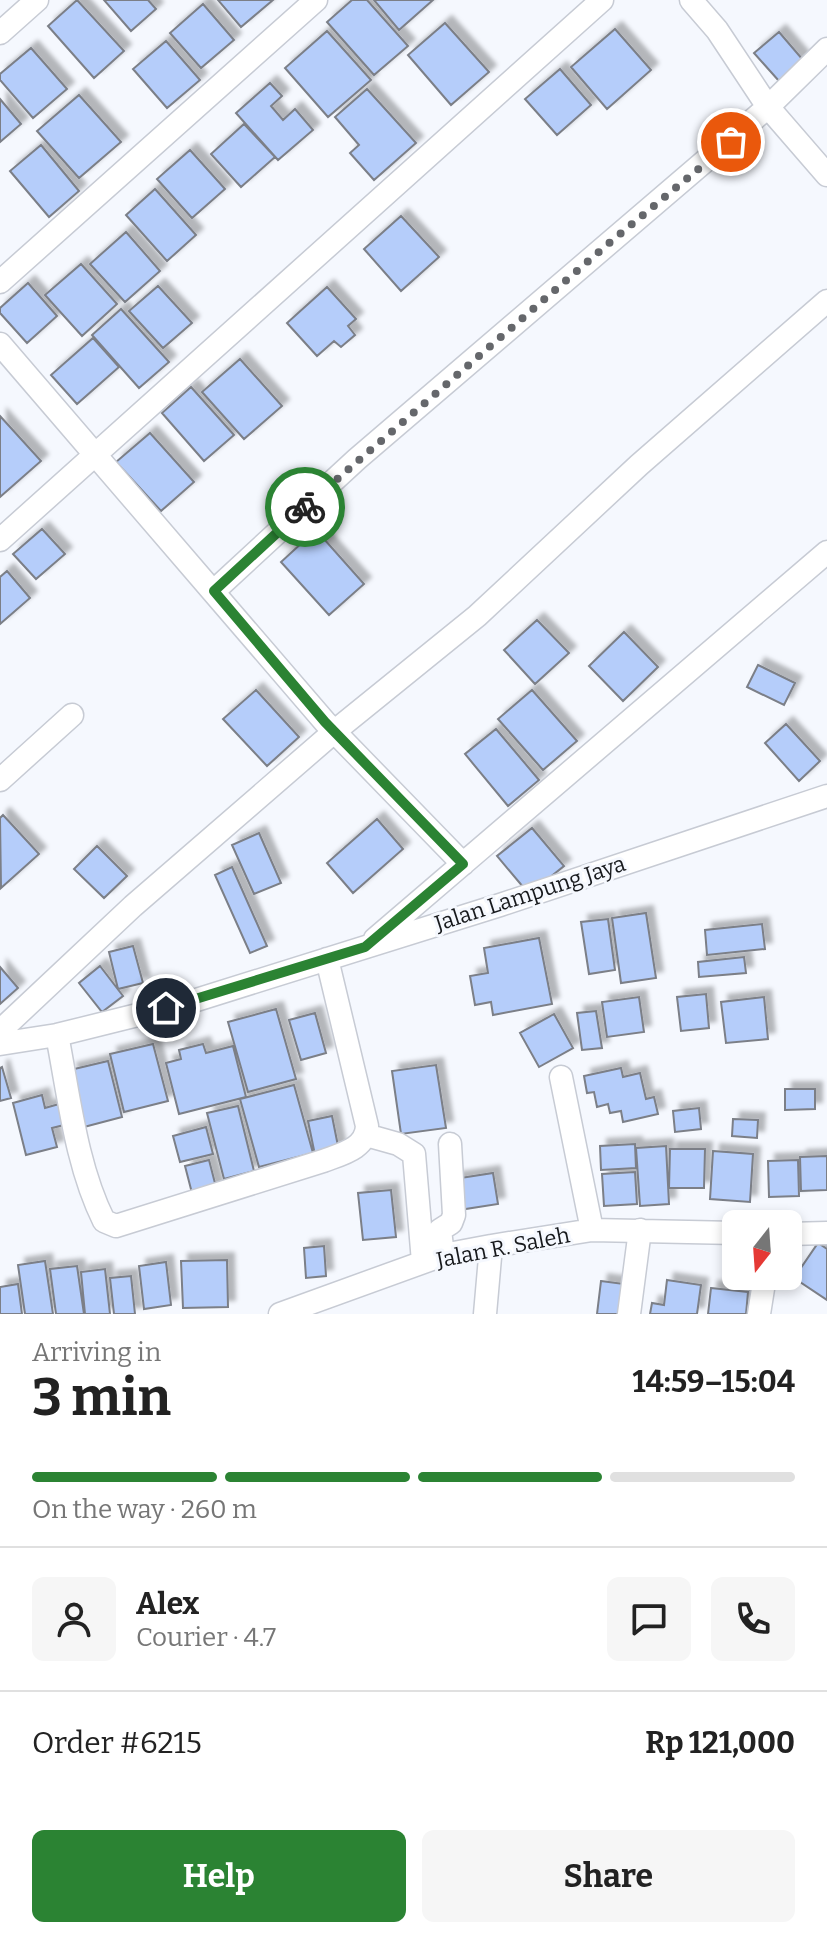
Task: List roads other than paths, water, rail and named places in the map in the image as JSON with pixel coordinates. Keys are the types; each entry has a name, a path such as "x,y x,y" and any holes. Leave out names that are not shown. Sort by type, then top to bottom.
{"street":[{"path":"0,33 37,0"},
{"path":"0,282 316,0"},
{"path":"0,540 602,0"},
{"path":"691,0 717,30 768,107 827,175"},
{"path":"214,591 357,459 768,107 827,49"},
{"path":"0,1031 133,906 335,731 467,625 639,465 827,301"},
{"path":"0,344 335,731 463,864"},
{"path":"365,947 827,552"},
{"path":"0,780 72,715"},
{"name":"Jalan Lampung Jaya","path":"0,1044 57,1035 190,1002 827,796"},
{"path":"327,959 366,1135"},
{"path":"57,1035 81,1151 99,1211 108,1224 116,1226 323,1161 355,1148 366,1135"},
{"path":"561,1077 592,1230"},
{"path":"366,1135 398,1144 414,1154 433,1258"},
{"path":"433,1258 440,1230 451,1223 454,1215 450,1144"},
{"name":"Jalan R. Saleh","path":"280,1314 433,1258 491,1246 592,1230 722,1233"},
{"path":"629,1314 640,1230"},
{"path":"802,1234 827,1233"},
{"path":"485,1314 491,1246"},
{"path":"759,1314 763,1290"}]}
